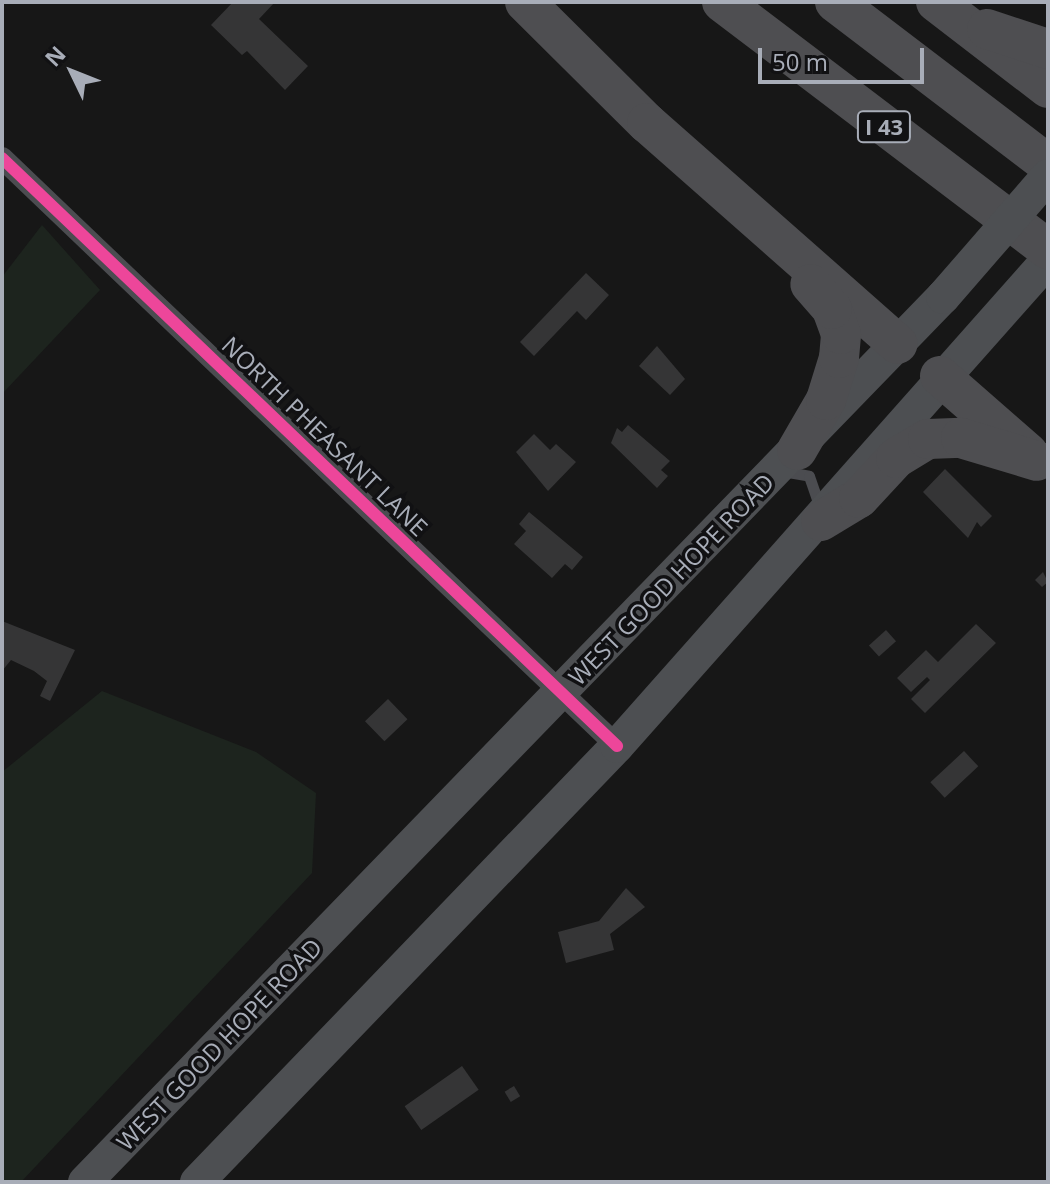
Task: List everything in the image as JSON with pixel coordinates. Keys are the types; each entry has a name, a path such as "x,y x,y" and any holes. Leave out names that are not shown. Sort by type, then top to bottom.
{"highway":[{"path":"525,2 597,77 776,240 898,344"},
{"name":"I 43","path":"722,2 1048,249"},
{"path":"835,2 1048,164"},
{"path":"944,8 1048,49"},
{"path":"944,8 1048,88"},
{"path":"776,240 832,309 841,334 826,400 787,460"},
{"path":"940,376 1042,464"},
{"path":"821,521 859,498 896,458 928,439 961,438 1042,464"}],"main road":[{"name":"WEST GOOD HOPE ROAD","path":"85,1182 787,460 943,297 1048,176"},
{"path":"197,1182 617,746 821,521 940,376 1048,260"},
{"path":"898,344 940,376"}],"street":[{"name":"NORTH PHEASANT LANE","path":"2,158 617,746"}],"lane":[{"path":"787,460 809,476 819,492 821,521"}],"shaded area":[{"path":"42,225 100,290 2,394 2,277"},
{"path":"102,691 256,752 316,793 312,873 21,1182 2,1182 2,772"}],"building":[{"path":"233,2 275,2 259,19 308,66 285,90 247,51 242,55 211,25"},
{"path":"586,273 609,295 586,320 577,311 534,356 520,342"},
{"path":"657,346 685,379 670,395 639,366"},
{"path":"628,425 670,461 661,470 668,476 657,488 611,443 617,428 622,432"},
{"path":"534,434 550,450 556,444 576,462 548,491 516,452"},
{"path":"945,469 992,516 981,527 977,522 968,538 923,492"},
{"path":"529,512 583,557 572,570 565,564 552,578 514,544 526,531 519,524"},
{"path":"1043,572 1048,582 1042,587 1035,580"},
{"path":"2,621 75,650 50,701 40,696 47,681 34,671 11,660 2,671"},
{"path":"976,624 996,643 925,713 911,699 930,680 927,677 911,692 897,678 926,650 938,662"},
{"path":"886,630 896,641 879,657 869,645"},
{"path":"388,699 407,719 384,741 365,721"},
{"path":"964,751 978,766 945,798 930,782"},
{"path":"626,888 645,907 610,934 614,950 566,963 558,932 599,921"},
{"path":"462,1066 479,1090 421,1130 405,1106"},
{"path":"514,1086 520,1096 511,1102 505,1092"}],"cycle path":[{"path":"2,158 617,746"}]}
